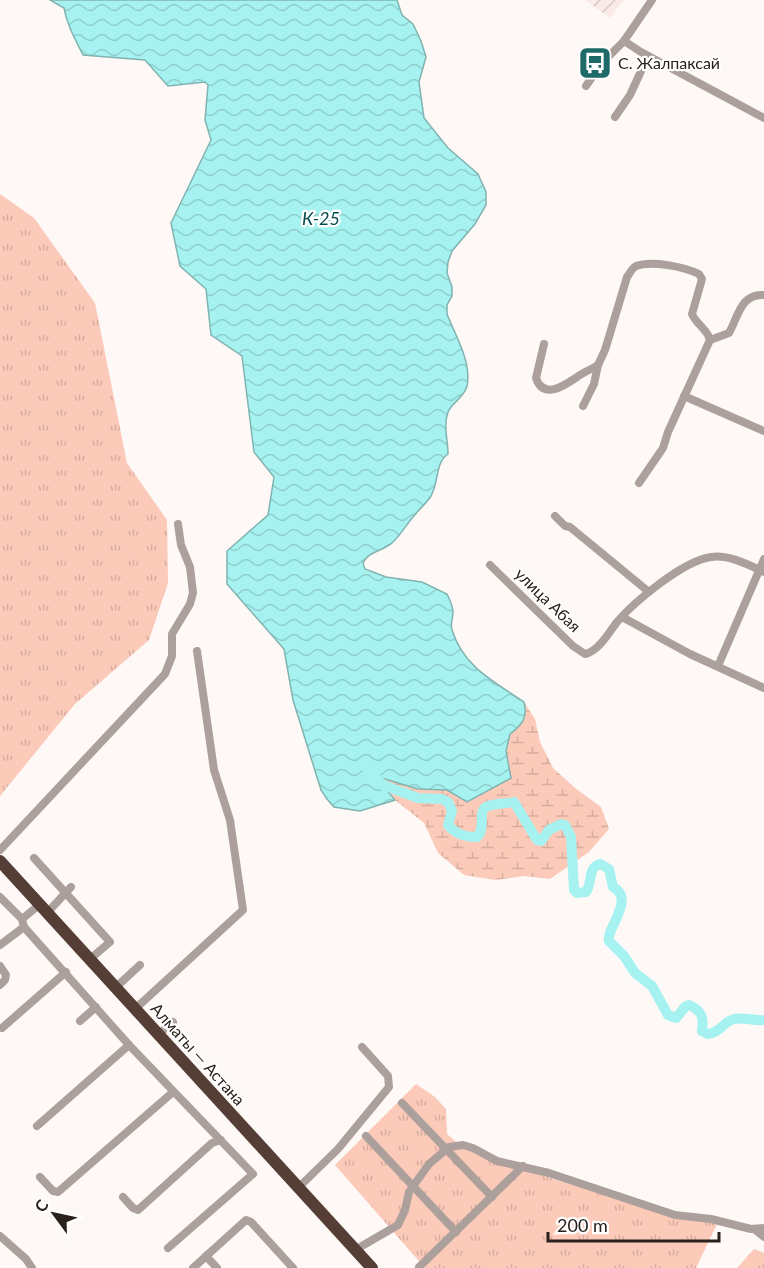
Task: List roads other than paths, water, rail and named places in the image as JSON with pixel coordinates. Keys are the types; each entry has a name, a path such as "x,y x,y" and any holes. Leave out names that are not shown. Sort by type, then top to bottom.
{"highway":[{"name":"Алматы — Астана","path":"0,861 372,1268"}],"street":[{"path":"586,86 602,64 624,41 652,0"},
{"path":"624,41 764,118"},
{"path":"615,117 630,95 648,56"},
{"path":"583,406 594,384 627,277 637,266 680,267 699,274 702,279 692,314 696,323 708,334 710,340 663,448 639,483"},
{"path":"710,340 729,333 747,298 764,295"},
{"path":"544,344 536,378 540,386 544,388 552,390 561,388 598,365"},
{"path":"684,396 764,431"},
{"path":"555,516 649,592"},
{"path":"0,850 165,674 172,656 172,634 190,604 193,592 190,567 178,524"},
{"name":"улица Абая","path":"490,565 582,653 589,653 595,649 630,607 680,570 711,557 736,560 761,571"},
{"path":"718,666 761,571 764,559"},
{"path":"622,617 690,654 764,688"},
{"path":"135,1010 243,910 230,820 214,770 197,651"},
{"path":"34,858 69,890 110,942 90,959"},
{"path":"0,945 23,923 69,890"},
{"path":"0,897 129,1045 253,1174 168,1248"},
{"path":"115,988 140,965"},
{"path":"0,966 6,975 0,985"},
{"path":"2,1028 66,972"},
{"path":"80,1021 96,1007"},
{"path":"158,1035 173,1022"},
{"path":"38,1126 129,1045"},
{"path":"298,1188 338,1149 389,1087 388,1076 362,1047"},
{"path":"40,1177 54,1192 60,1191 173,1092"},
{"path":"402,1103 492,1197"},
{"path":"366,1136 456,1232"},
{"path":"123,1197 138,1210 212,1143 220,1140"},
{"path":"355,1250 398,1224 405,1210 409,1192 429,1164 445,1150 463,1145 497,1161 523,1166 675,1215 694,1215 754,1229 764,1228"},
{"path":"419,1267 523,1166"},
{"path":"193,1268 246,1220 251,1222 293,1268"},
{"path":"754,1229 764,1237"},
{"path":"0,1236 26,1259 32,1268"},
{"path":"206,1256 217,1268"}],"water":[{"name":"К-25","path":"50,0 397,0 402,15 413,24 426,57 419,82 424,118 448,148 478,174 486,192 486,205 475,224 452,251 448,262 447,273 452,287 452,296 447,305 447,314 465,358 468,377 467,386 461,397 448,412 446,428 448,454 441,462 429,499 395,540 368,556 363,563 365,569 386,577 422,582 447,594 453,610 452,630 464,654 482,673 524,702 524,717 521,724 510,734 506,751 511,778 467,802 447,790 418,789 375,776 395,800 360,811 334,807 321,790 293,700 284,649 227,584 227,551 268,515 274,477 254,452 242,356 211,335 206,289 180,266 171,223 211,140 205,120 208,85 205,82 168,86 145,60 83,55 69,26 64,8"}],"waterway":[{"path":"364,765 383,785 418,798 442,799 448,802 452,811 448,825 457,833 465,836 477,837 480,833 484,808 514,802 537,840 541,841 549,830 561,824 565,825 571,837 574,890 577,893 586,892 596,866 600,864 609,869 613,887 622,899 609,941 624,956 635,973 652,986 668,1015 676,1018 689,1005 699,1012 703,1022 702,1031 708,1034 716,1032 734,1019 764,1020"}],"place":[{"name":"С. Жалпаксай","path":"595,63"}]}
